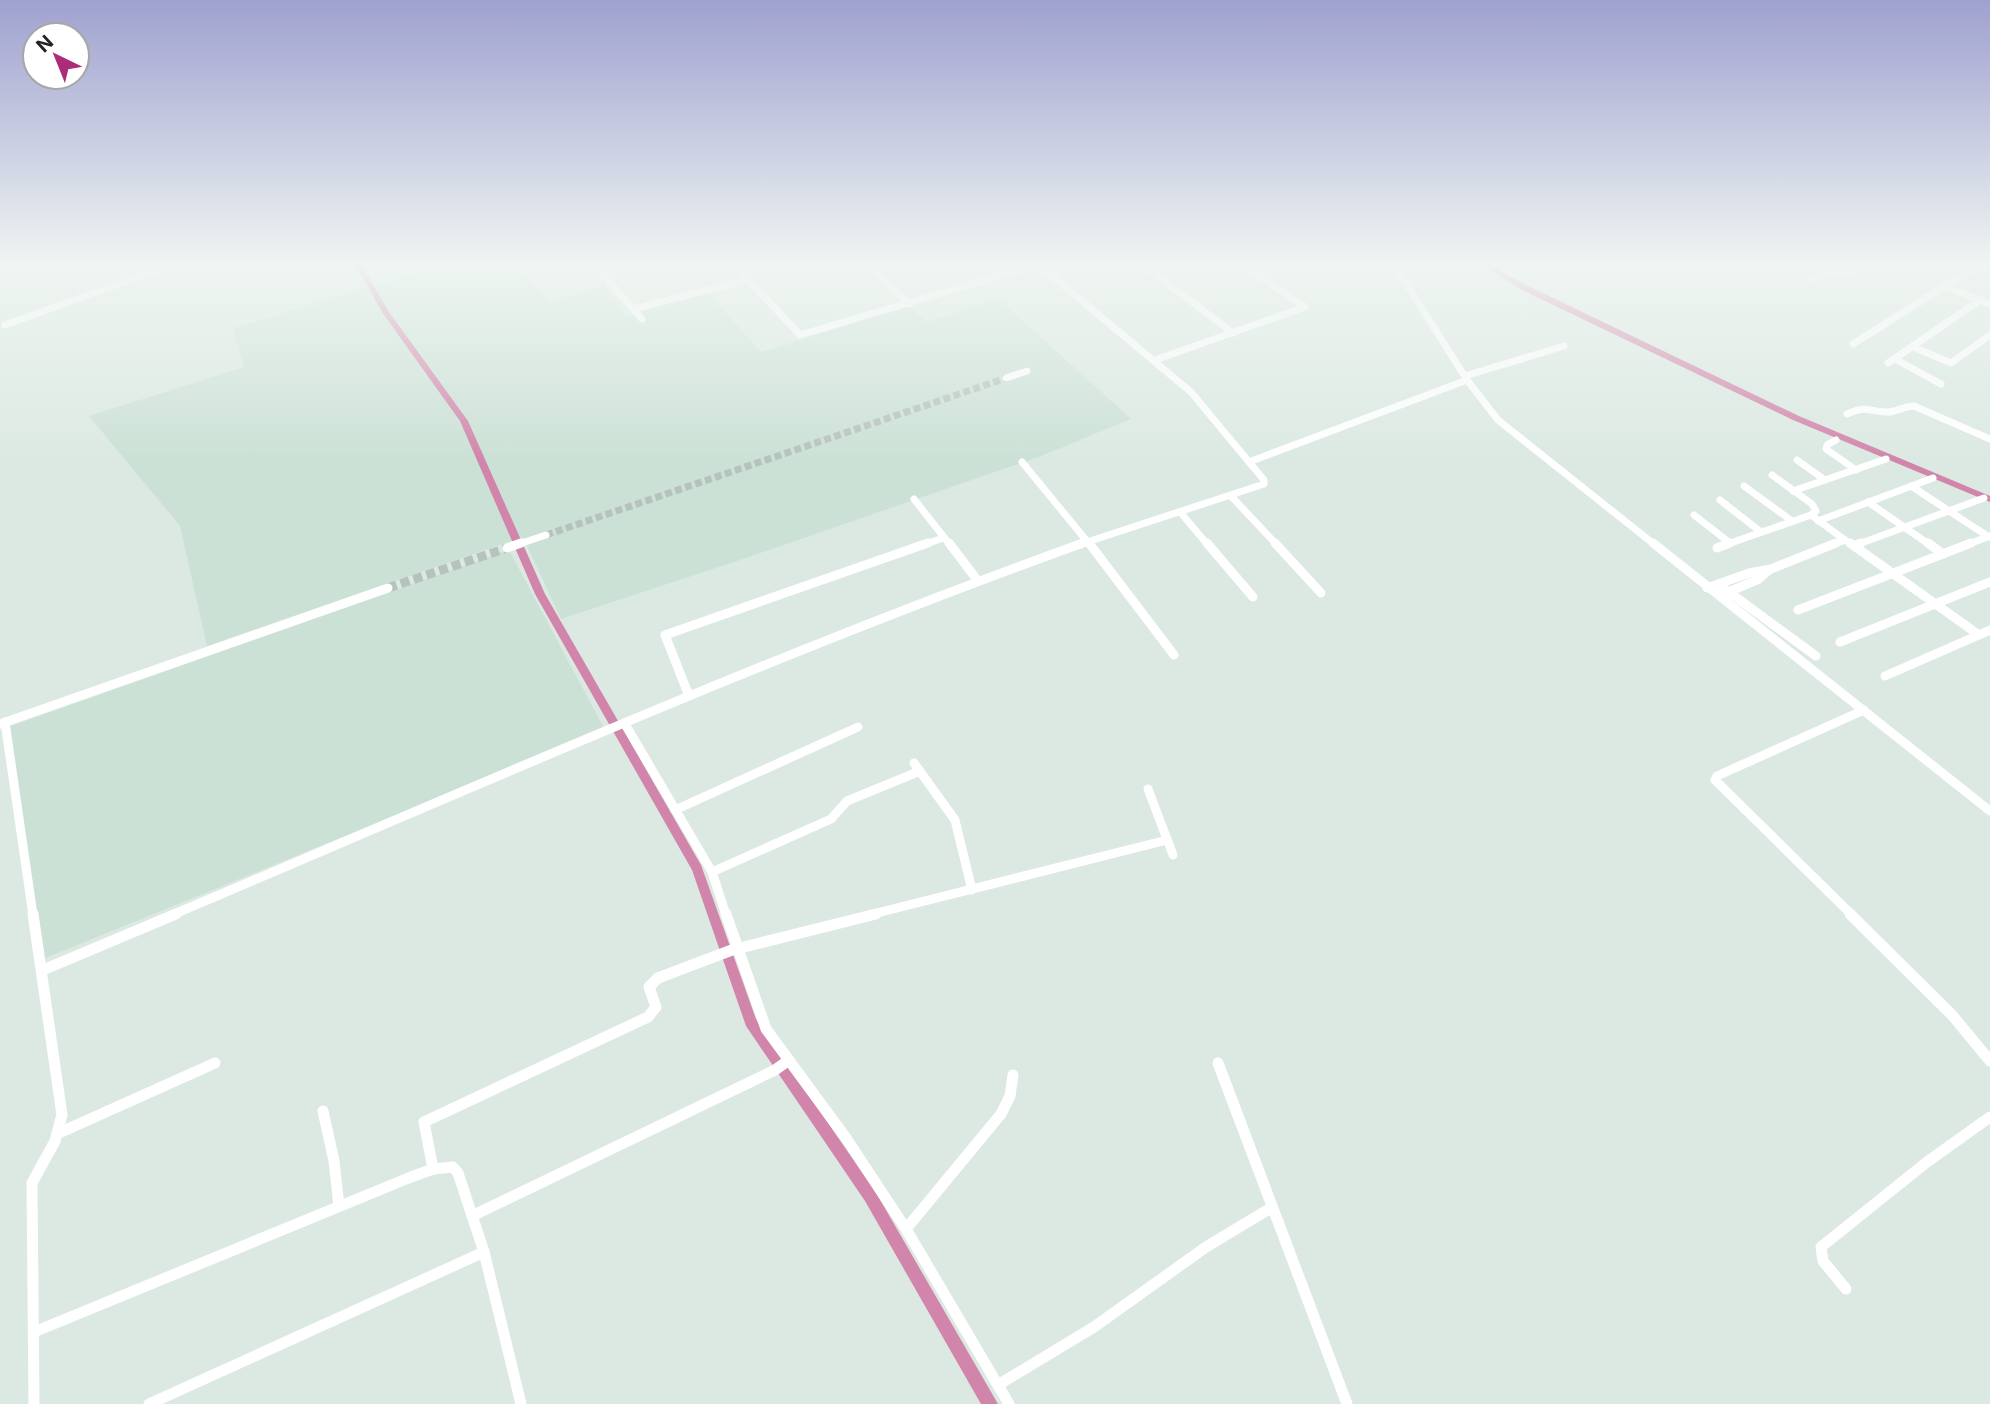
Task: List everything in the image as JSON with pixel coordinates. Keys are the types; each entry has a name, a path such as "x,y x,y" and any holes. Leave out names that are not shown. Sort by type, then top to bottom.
{"street":[{"path":"795,330 800,335 819,330"},
{"path":"43,970 689,696 978,581 1264,484 1264,480 1191,392 1118,330"},
{"path":"1228,330 1233,333"},
{"path":"1155,360 1243,330"},
{"path":"1435,330 1466,378 1499,420 1990,811"},
{"path":"1853,344 1876,330"},
{"path":"1937,330 1891,361 1941,384"},
{"path":"1913,346 1949,364 1990,335"},
{"path":"1249,462 1539,350 1564,346"},
{"path":"1006,378 1027,371"},
{"path":"1847,414 1865,407 1889,413 1904,406 1914,406 1990,439"},
{"path":"1836,440 1827,445 1826,449 1856,470"},
{"path":"1793,491 1886,459"},
{"path":"1797,460 1825,480"},
{"path":"1022,462 1088,542 1174,655"},
{"path":"1772,475 1815,508 1814,518"},
{"path":"1717,548 1792,521 1814,518 1868,502 1933,478"},
{"path":"1744,486 1792,521"},
{"path":"1911,486 1989,536"},
{"path":"1231,496 1321,593"},
{"path":"914,499 978,581"},
{"path":"1854,546 1984,499"},
{"path":"1720,500 1761,532"},
{"path":"1868,502 1943,554"},
{"path":"1180,512 1253,597"},
{"path":"1694,515 1730,543"},
{"path":"1814,518 1979,635"},
{"path":"511,547 546,535"},
{"path":"1798,610 1989,536"},
{"path":"689,696 665,635 943,538"},
{"path":"1707,588 1749,573 1771,569 1845,540"},
{"path":"1718,597 1759,579 1771,569"},
{"path":"1840,642 1990,582"},
{"path":"1718,584 1816,656"},
{"path":"34,1404 32,1183 42,1160 60,1133 62,1115 43,970 3,723 388,588"},
{"path":"1885,676 1990,630"},
{"path":"1864,710 1717,776 1715,780 1944,1006 1990,1061"},
{"path":"619,727 676,810 712,872 720,890 730,951 783,1065 846,1138 906,1229 1009,1404"},
{"path":"676,810 858,727"},
{"path":"712,872 831,820 847,801 917,767 950,809 955,820 972,890"},
{"path":"1148,789 1172,855"},
{"path":"433,1169 424,1122 648,1017 656,1007 649,987 652,982 730,951 1167,840"},
{"path":"60,1133 215,1063"},
{"path":"1218,1063 1271,1208 1348,1404"},
{"path":"472,1216 783,1065"},
{"path":"906,1229 1001,1114 1010,1096 1013,1075"},
{"path":"323,1111 334,1161 339,1206"},
{"path":"1846,1289 1823,1261 1821,1247 1927,1162 1990,1117"},
{"path":"34,1332 339,1206 433,1169 453,1167 458,1173 484,1252 521,1404"},
{"path":"998,1385 1094,1326 1206,1247 1271,1208"},
{"path":"149,1404 484,1252"}],"shaded area":[{"path":"233,330 741,330 761,352 834,330 1033,330 1131,419 1041,456 561,619 523,537 207,646 180,526 89,416 244,367"},
{"path":"509,550 605,730 43,959 8,727"}],"waterway":[{"path":"399,330 464,421 540,594 697,869 751,1022 870,1196 990,1404"},
{"path":"1612,330 1796,418 1990,499"}],"tunnel":[{"path":"546,535 1006,378"},
{"path":"388,588 507,548"}]}
